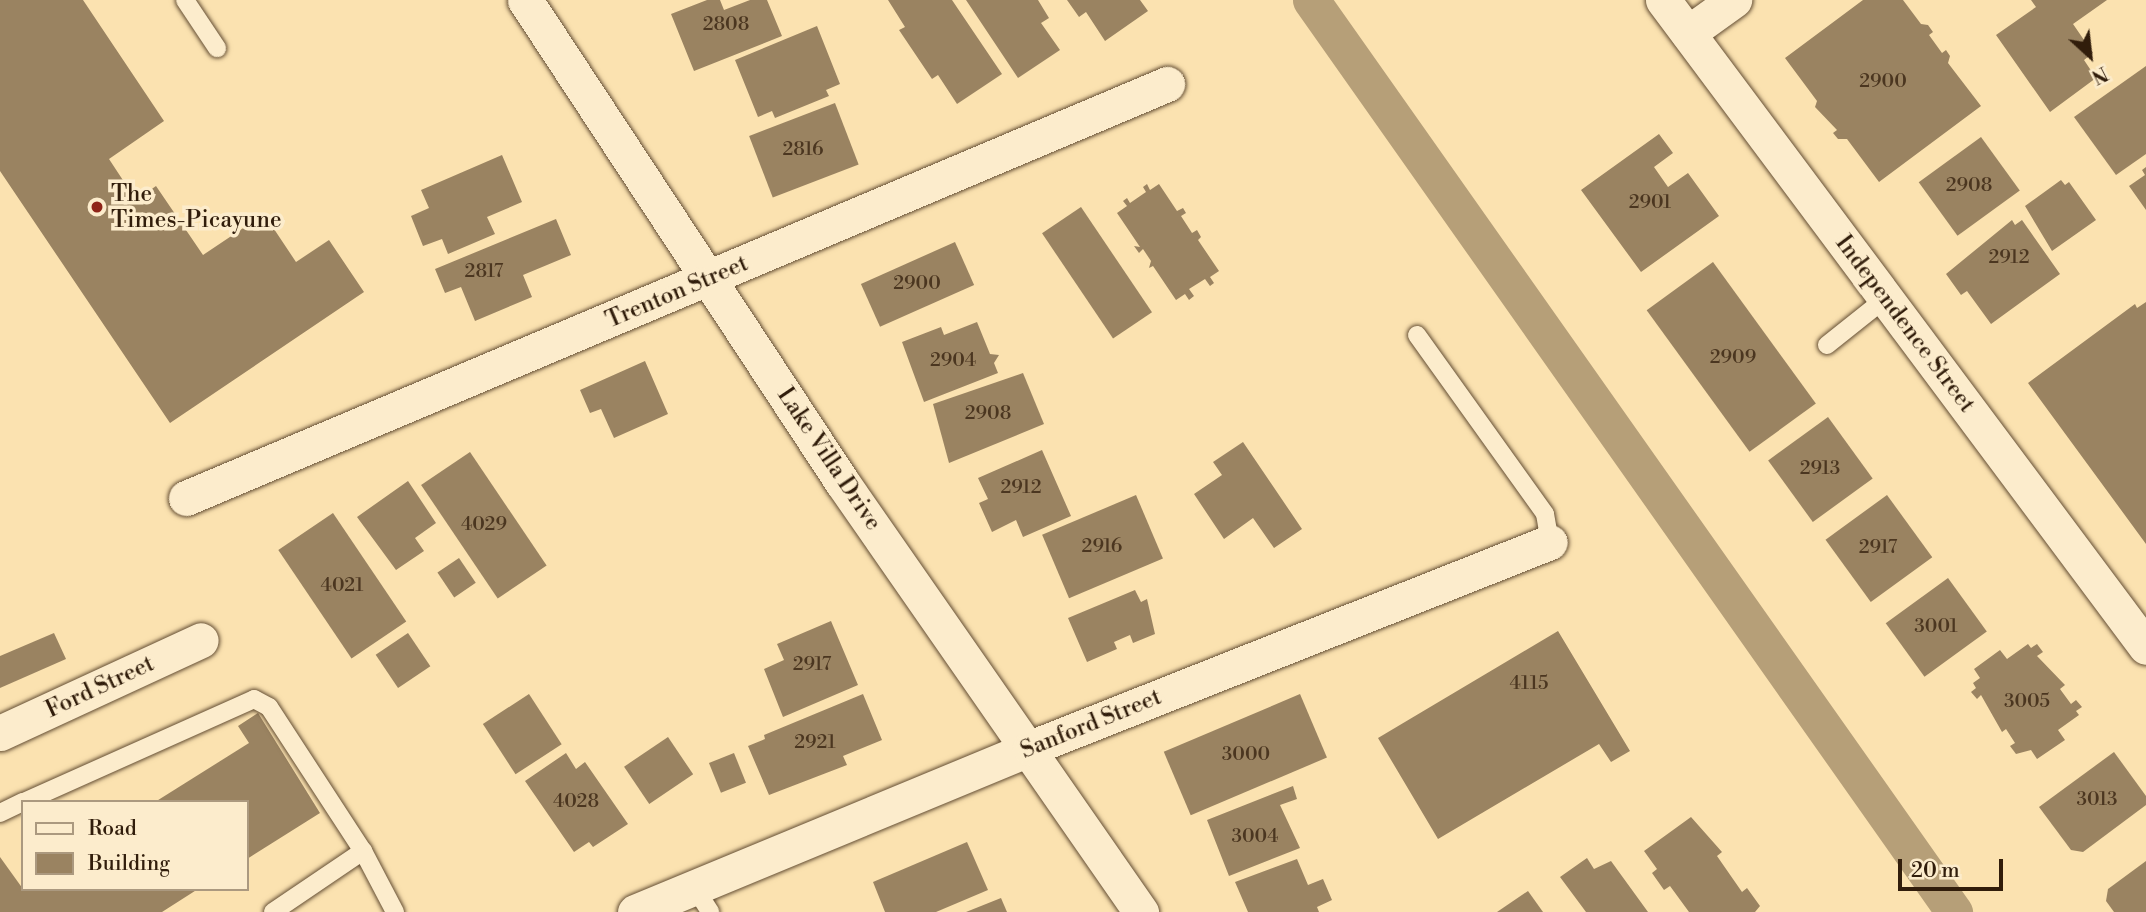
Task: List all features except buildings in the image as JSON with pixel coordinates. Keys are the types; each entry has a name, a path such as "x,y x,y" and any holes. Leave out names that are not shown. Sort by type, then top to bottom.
{"street":[{"name":"Lake Villa Drive","path":"525,0 711,278 842,482 1030,748 1141,912"},
{"name":"Independence Street","path":"1663,0 2146,647"},
{"path":"1688,33 1734,0"},
{"name":"Trenton Street","path":"186,498 1167,84"},
{"name":"Sanford Street","path":"635,912 702,900 1030,748 1550,542"},
{"name":"Ford Street","path":"0,733 201,640"}],"lane":[{"path":"185,0 217,48"},
{"path":"1826,345 1886,299"},
{"path":"1417,335 1545,514 1550,542"},
{"path":"27,800 254,699 269,707 363,851 396,912"},
{"path":"0,813 21,803"},
{"path":"273,912 363,851"}],"waterway":[{"path":"1311,0 1954,912"}],"place":[{"name":"The Times-Picayune","path":"97,207"}]}
